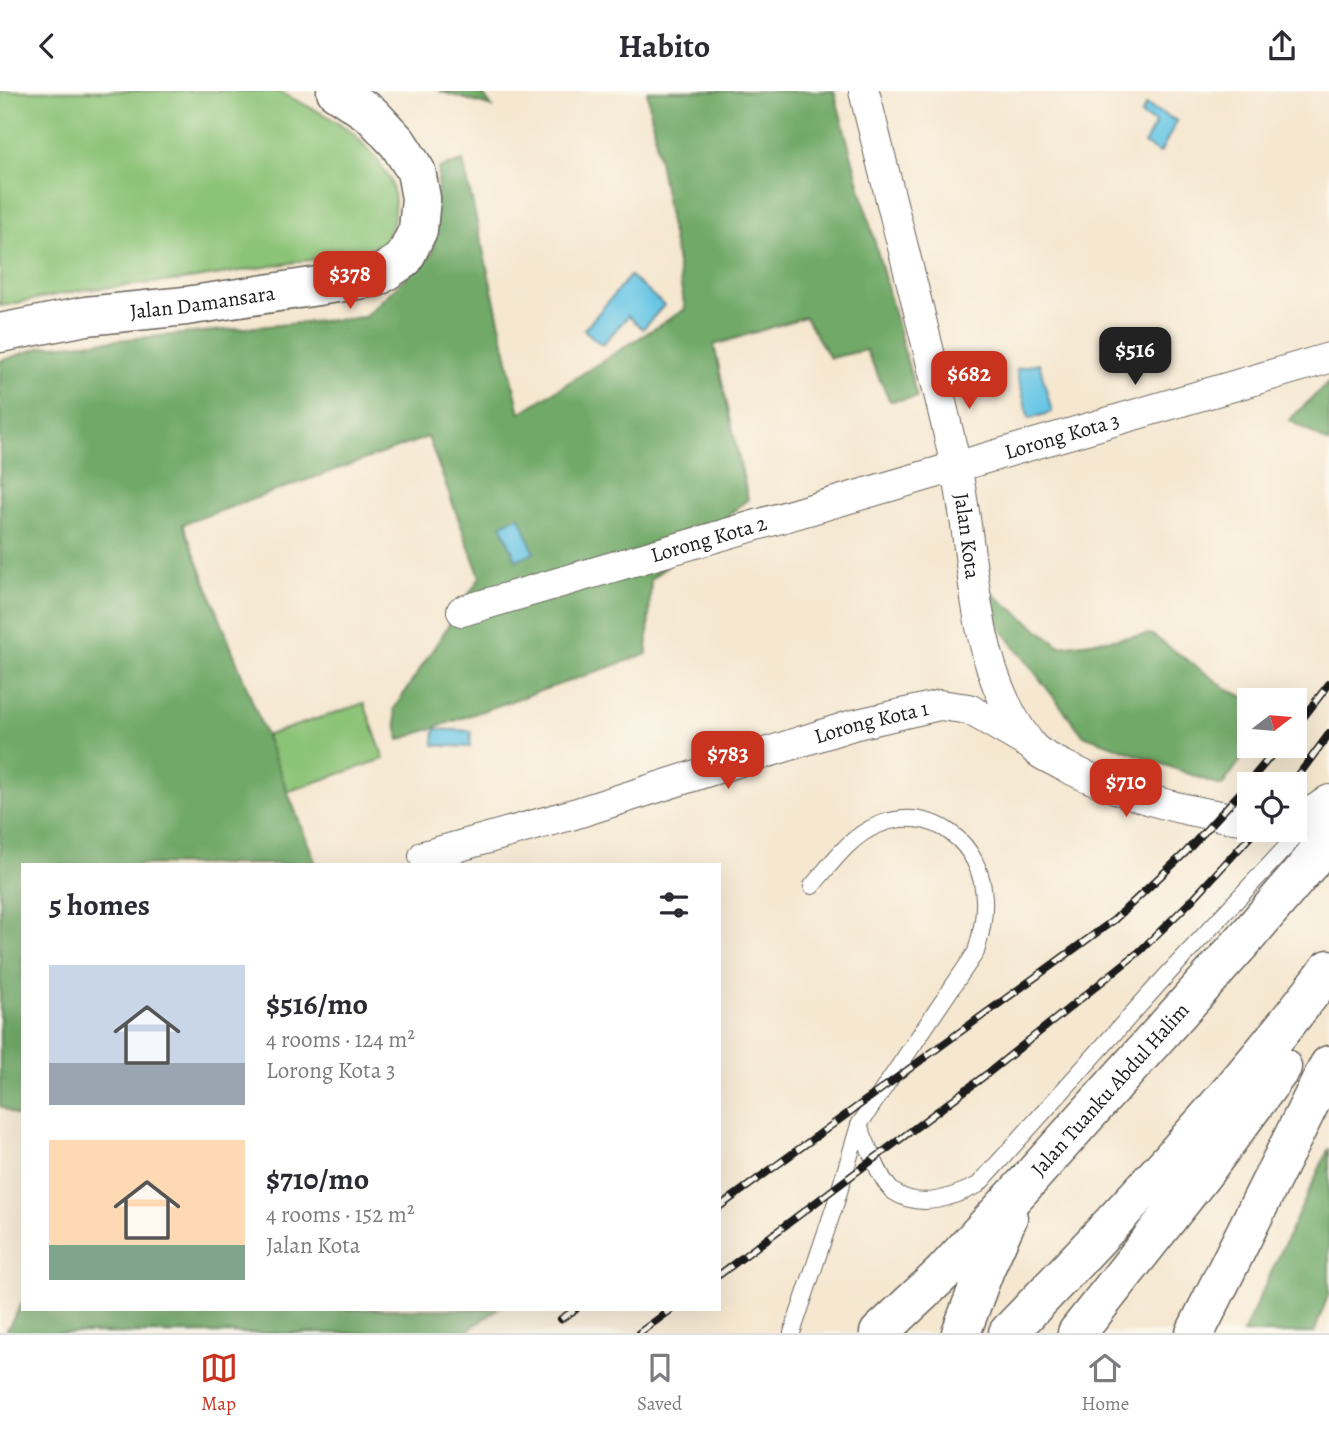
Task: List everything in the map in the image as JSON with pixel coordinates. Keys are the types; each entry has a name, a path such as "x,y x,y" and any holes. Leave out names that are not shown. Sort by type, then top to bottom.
{"main road":[{"name":"Jalan Damansara","path":"0,333 86,316 186,306 377,277 404,259 418,230 421,198 416,171 398,143 372,115 336,91"},
{"name":"Jalan Tuanku Abdul Halim","path":"879,1333 943,1273 1026,1183 1309,864 1317,815"},
{"path":"1007,1333 1190,1139 1289,1023 1329,969"},
{"path":"1077,1333 1202,1175 1329,1003"},
{"path":"1195,1333 1329,1065"},
{"path":"965,1322 998,1237 1026,1183"}],"street":[{"name":"Jalan Kota","path":"864,91 956,465 982,633 1008,708 1032,746 1040,753 1090,779 1142,798 1237,817"},
{"name":"Lorong Kota 3","path":"956,465 1329,358"},
{"name":"Lorong Kota 2","path":"462,611 956,465"},
{"name":"Lorong Kota 1","path":"424,856 574,814 853,725 940,705 969,709 1032,746"}],"lane":[{"path":"859,1125 881,1174 893,1192 916,1201 950,1199 978,1185 1165,977 1317,815"},
{"path":"792,1333 859,1125 976,952 984,923 985,898 979,873 967,849 946,828 923,819 902,818 877,825 855,838 812,886"}],"green space":[{"path":"0,91 278,91 329,117 355,135 377,159 391,181 395,200 393,223 384,241 367,251 183,280 82,290 0,306"},
{"path":"439,91 481,91 492,107"},
{"path":"647,91 834,91 917,398 890,401 866,350 830,358 805,317 714,345 748,499 651,579 647,654 399,740 394,709 480,577 428,437 183,524 316,863 21,863 21,1119 0,1106 0,361 42,347 364,317 433,252 439,168 463,161 520,413 685,309"},
{"path":"1329,382 1329,443 1289,420"},
{"path":"985,588 1060,646 1151,634 1237,694 1237,758 1242,758 1222,786 1083,735 1002,630"},
{"path":"364,703 384,759 263,800 244,743"},
{"path":"1329,1148 1329,1293 1314,1333 1243,1333"},
{"path":"21,1305 21,1311 495,1311 464,1333 5,1333"}],"water":[{"path":"1146,105 1177,121 1160,153 1144,144 1156,123 1141,115"},
{"path":"630,276 664,305 643,329 628,316 602,345 584,330"},
{"path":"1039,363 1052,412 1029,419 1016,369"},
{"path":"520,516 534,553 516,560 501,524"},
{"path":"435,729 471,731 470,747 434,745"}],"railway":[{"path":"1307,712 1329,684"},
{"path":"1301,772 1329,734"},
{"path":"721,1206 1114,920 1185,853 1269,758"},
{"path":"721,1274 987,1074 1140,951 1245,842"},
{"path":"561,1319 573,1311"},
{"path":"639,1333 669,1311"}]}
